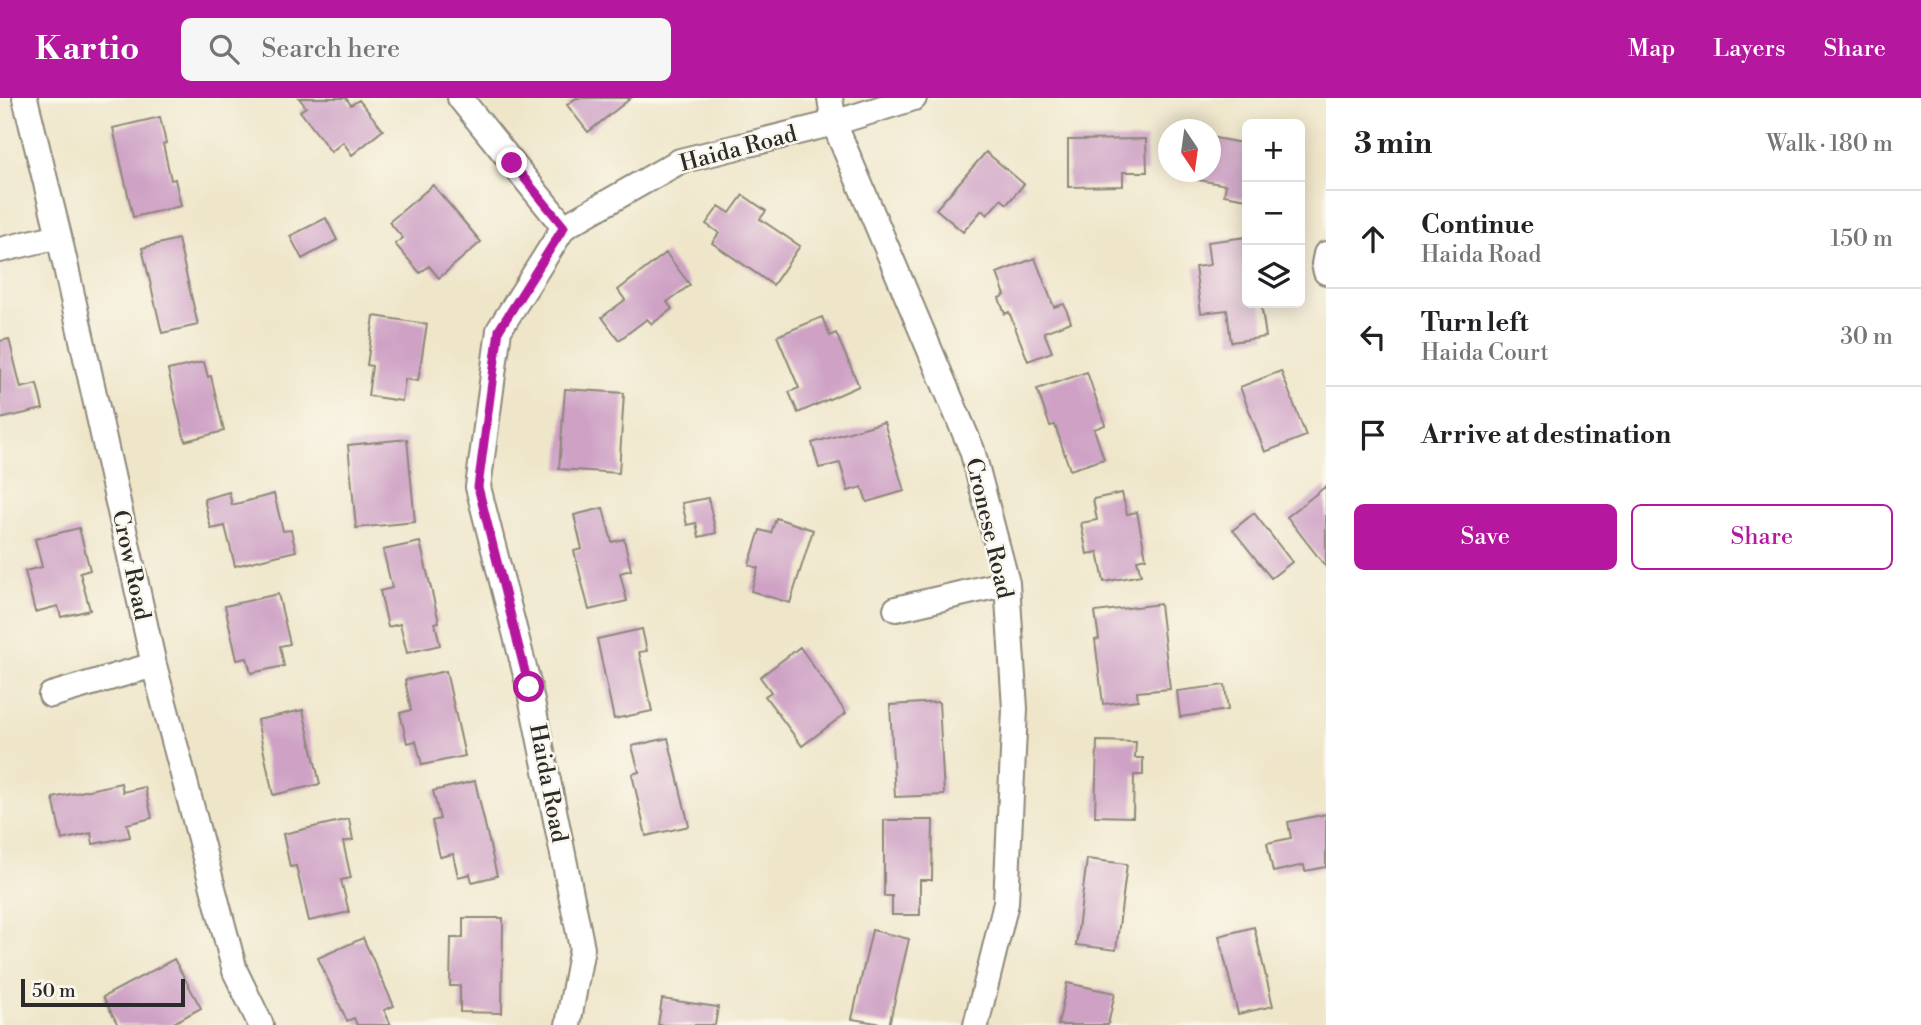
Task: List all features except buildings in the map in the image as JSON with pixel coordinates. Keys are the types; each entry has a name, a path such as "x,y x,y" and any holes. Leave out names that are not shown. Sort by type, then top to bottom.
{"street":[{"name":"Crow Road","path":"25,98 59,236 154,665 235,971 261,1025"},
{"path":"460,98 564,227"},
{"name":"Cronese Road","path":"830,98 834,123 972,450 1007,583 1015,709 1006,903 976,1025"},
{"name":"Haida Road","path":"568,1025 582,948 529,687 478,487 499,330 564,227 680,161 834,123 914,98"},
{"path":"0,250 59,236"},
{"path":"1326,254 1326,272"},
{"path":"896,608 1007,583"},
{"path":"51,695 154,665"}],"route":[{"path":"512,163 564,227 499,330 478,487 529,687"}]}
